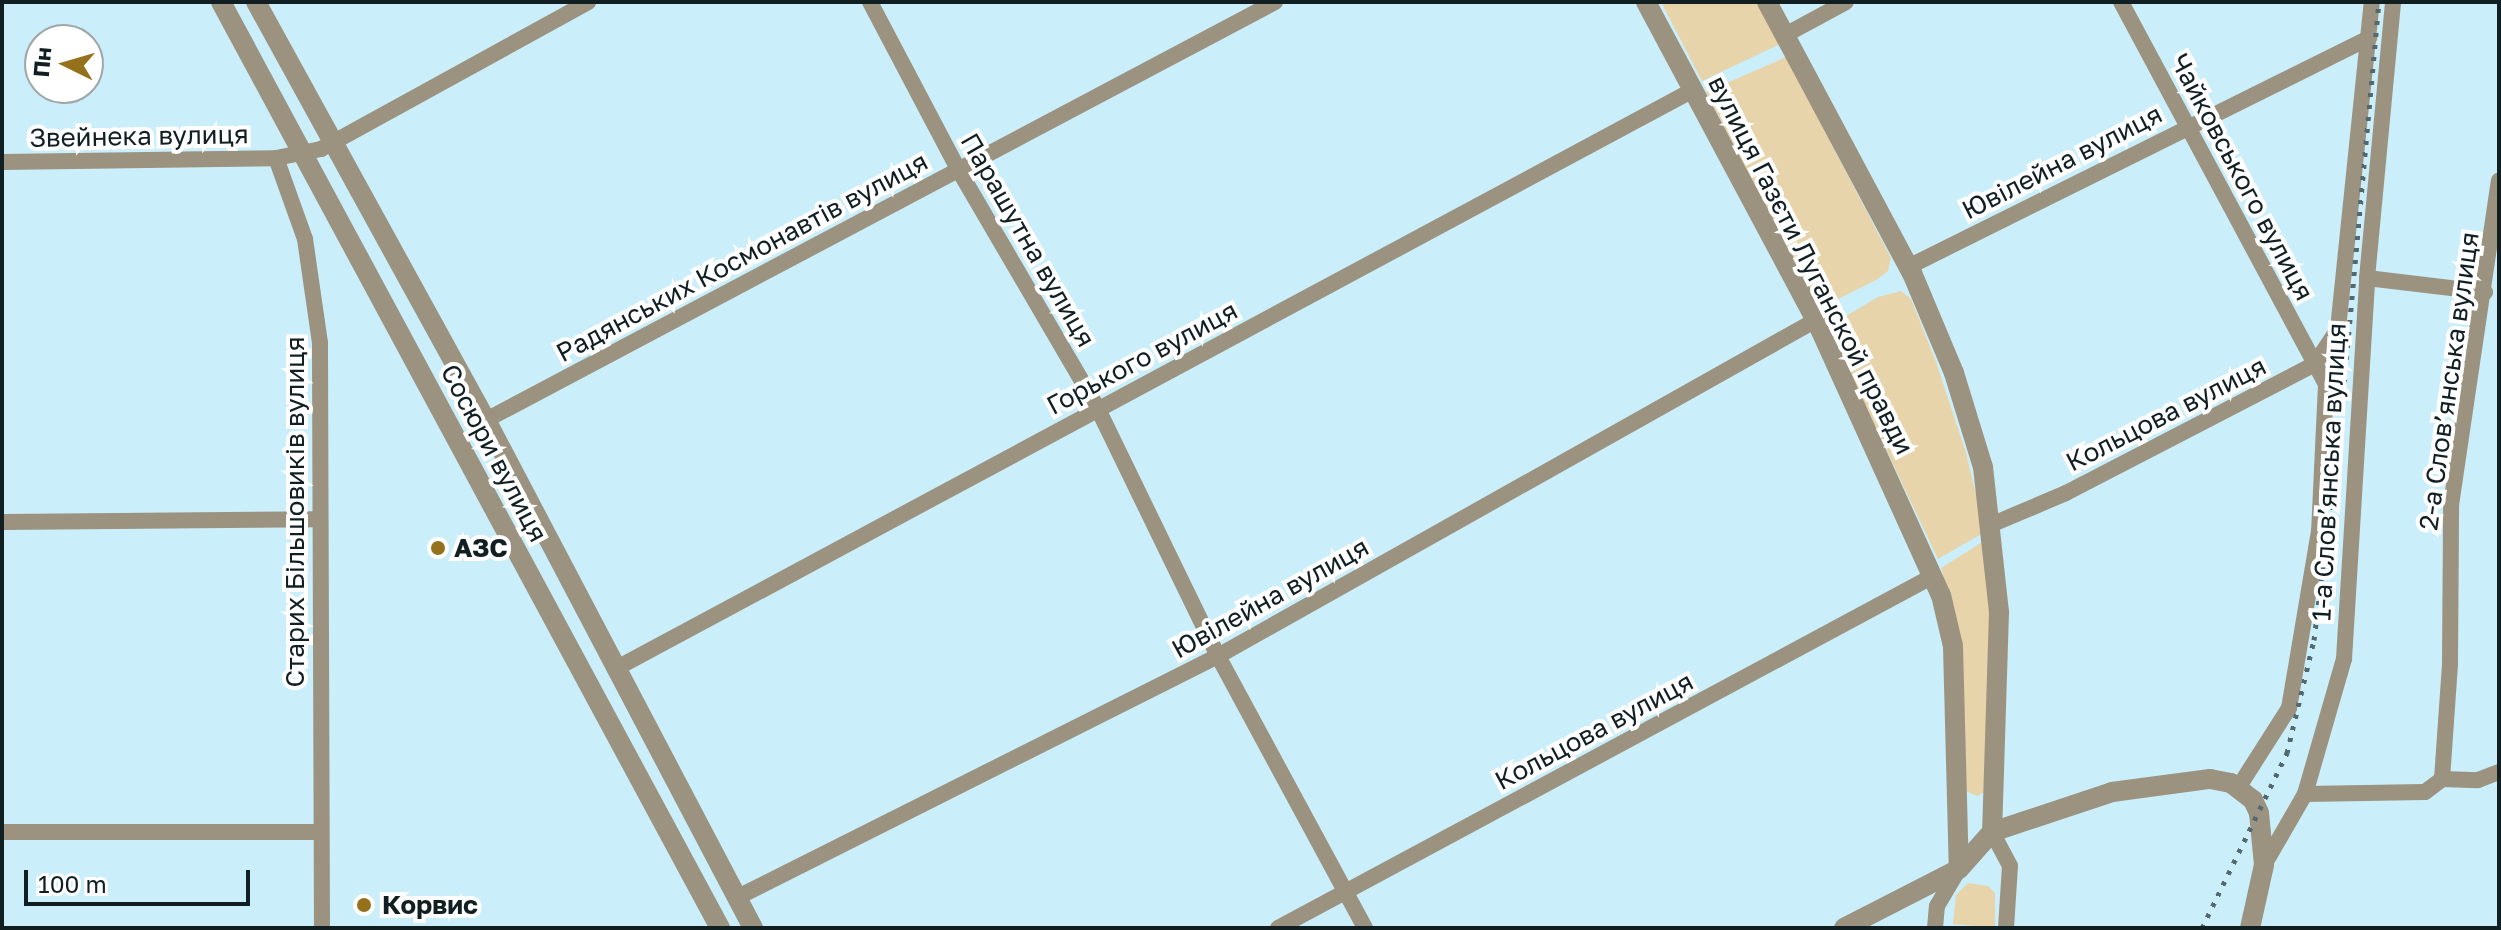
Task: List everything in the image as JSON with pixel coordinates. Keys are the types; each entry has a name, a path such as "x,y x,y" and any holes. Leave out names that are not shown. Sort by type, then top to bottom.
{"street":[{"name":"Сосюри вулиця","path":"221,2 720,928"},
{"name":"Сосюри вулиця","path":"256,2 330,144 486,420 753,928"},
{"path":"276,158 330,144 588,2"},
{"name":"Парашутна вулиця","path":"870,2 958,169 1098,409 1218,656 1365,928"},
{"name":"Радянських Космонавтів вулиця","path":"486,420 1275,2"},
{"name":"вулиця Газєти Луганской правди","path":"1646,2 1816,320 1933,576 1953,646 1959,869"},
{"path":"1767,2 1908,267 1954,373 1983,467 1993,524 1999,612 1992,832 2010,866 2006,928"},
{"path":"1785,35 1846,2"},
{"name":"Чайковського вулиця","path":"2121,2 2326,385 2319,531 2289,708 2238,788"},
{"path":"2315,364 2338,329 2372,2"},
{"name":"1-а Слов’янська вулиця","path":"2250,928 2264,865 2305,794 2344,659 2367,278 2393,2"},
{"name":"Ювілейна вулиця","path":"1908,267 2186,124 2369,38"},
{"name":"Горького вулиця","path":"615,669 1693,90"},
{"name":"Звейнека вулиця","path":"2,162 276,158"},
{"name":"Старих Більшовиків вулиця","path":"276,158 305,239 320,343 322,928"},
{"name":"2-а Слов’янська вулиця","path":"2442,779 2450,664 2451,505 2485,292 2499,181"},
{"path":"2367,278 2485,292"},
{"name":"Ювілейна вулиця","path":"736,898 1218,656 1816,320"},
{"name":"Кольцова вулиця","path":"1993,524 2066,493 2315,364"},
{"path":"2,522 319,519"},
{"name":"Кольцова вулиця","path":"1278,928 1933,576"},
{"path":"2305,794 2425,792 2442,779 2478,780 2499,772"},
{"path":"1935,928 1937,906 1959,869 1992,832 2112,792 2210,779 2238,788 2259,813 2264,865"},
{"path":"2,832 321,832"},
{"path":"1844,928 1959,869"}],"shaded area":[{"path":"1661,2 1757,2 1780,44 1702,81"},
{"path":"1786,57 1891,258 1888,271 1876,280 1828,304 1810,293 1706,92"},
{"path":"1901,291 1911,299 1936,362 1966,453 1985,532 1938,559 1833,338 1836,322 1878,297"},
{"path":"1984,541 1990,594 1985,792 1977,796 1964,790 1963,651 1941,568"},
{"path":"1968,883 1988,886 1995,893 1995,928 1953,924 1956,895"}],"railway":[{"path":"2202,928 2287,753 2314,640 2342,407 2379,2"}],"place":[{"name":"АЗС","path":"438,548"},
{"name":"Корвис","path":"364,905"}]}
